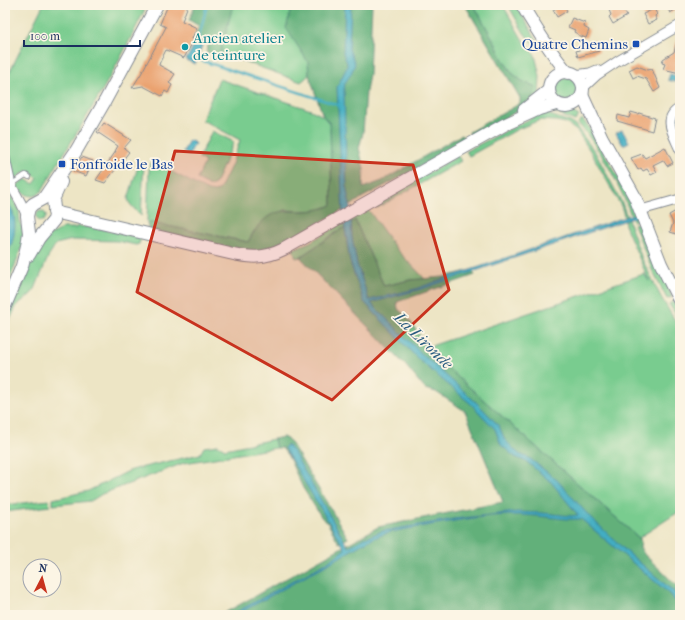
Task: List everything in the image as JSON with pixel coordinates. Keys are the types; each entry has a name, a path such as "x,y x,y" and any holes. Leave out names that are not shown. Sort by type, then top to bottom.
{"street":[{"path":"22,266 28,240 27,218 29,208 49,190 76,150 105,101 157,5"},
{"path":"522,5 542,39 558,61 571,74 579,79 582,92 602,138 635,197 661,264 680,302"},
{"path":"16,195 37,202 47,203 54,210 115,227 248,257 269,255 284,249 504,125 539,109 575,104 592,78 615,62 680,25"},
{"path":"542,39 550,66 549,87 551,98 583,116 602,138"},
{"path":"504,125 535,103 557,75 590,73 615,62"},
{"path":"680,108 672,114 669,119 680,150"},
{"path":"5,306 22,266 39,238 55,218 53,200 76,150"},
{"path":"5,158 11,185 31,226 42,230 62,223 79,223 115,227"},
{"path":"641,210 680,199"}],"lane":[{"path":"11,185 26,175 29,177"}],"highlighted area":[{"path":"175,151 413,165 449,290 332,400 137,292"}],"green space":[{"path":"43,5 147,5 103,89 41,192 38,195 31,196 16,186 25,179 34,184 38,178 26,171 14,180 5,141 5,81"},
{"path":"195,5 233,5 220,56 206,52 209,43 194,38 199,26 189,20"},
{"path":"222,5 304,5 309,75 301,82 210,49"},
{"path":"292,5 372,5 369,74 363,133 359,148 364,169 363,188 382,181 461,135 467,140 261,255 149,233 147,222 248,242 258,227 267,218 276,213 285,211 306,211 332,205 330,124 323,116 309,75 308,62 286,28"},
{"path":"465,5 474,5 503,60 513,74 522,81 536,87 530,101 519,110 471,136 469,132 520,103 520,98"},
{"path":"474,5 503,5 521,37 535,55 540,76 539,95 530,101 536,87 522,81 513,74 503,60"},
{"path":"508,5 516,5 540,45 536,47 524,33"},
{"path":"566,77 571,78 577,84 577,94 571,100 566,101 561,100 555,94 554,89 555,84 561,78"},
{"path":"219,79 311,110 323,116 330,124 332,205 320,210 285,210 254,231 248,242 147,222 149,170 151,163 157,164 208,191 215,192 220,189 232,164 240,140 202,120"},
{"path":"555,107 569,110 579,116 575,121 551,111"},
{"path":"546,111 550,115 575,125 595,152 622,203 642,259 661,297 680,329 680,511 640,537 640,539 451,371 428,347 644,274 649,281 625,225 621,206 591,152 577,131 566,123 540,120 518,129 469,156 466,151"},
{"path":"680,113 680,142 673,122 676,115"},
{"path":"582,119 590,128 631,199 639,219 633,221 623,195 610,169 595,145 578,123"},
{"path":"212,131 234,142 215,184 210,186 197,179 205,162 199,158"},
{"path":"458,156 461,161 377,208 375,203"},
{"path":"139,163 144,164 141,216 130,204 128,199"},
{"path":"5,194 13,199 19,209 24,241 5,292"},
{"path":"367,208 397,250 425,279 410,280 384,286 355,220 300,257 296,258 293,249 310,242"},
{"path":"39,211 43,211 45,212 45,220 39,221 36,218 36,214"},
{"path":"355,220 384,286 410,280 443,277 471,270 475,275 397,302 398,309 406,316 428,347 451,371 640,539 640,547 644,554 680,589 680,615 221,615 378,527 503,502 465,411 436,392 425,389 406,366 300,257"},
{"path":"641,222 672,297 667,299 652,270 634,224"},
{"path":"77,226 103,229 141,238 139,244 136,245 117,241 72,240 56,244 49,255 35,289 17,305 5,330 6,318 31,262 46,238 63,228 76,228"},
{"path":"674,301 680,310 680,321 669,304"},
{"path":"283,437 290,441 348,538 339,543 327,522 322,518 303,488 288,456 282,448 276,448 274,439"},
{"path":"274,439 276,448 184,463 102,494 91,501 53,505 53,499 88,491 131,470 200,454 204,447 218,445 225,449"},
{"path":"49,500 50,506 5,512 5,505"}],"water":[{"path":"345,5 351,5 349,49 355,64 345,83 344,90 347,191 350,205 352,237 357,264 369,300 415,289 637,213 638,216 425,288 371,303 422,354 478,404 499,426 505,440 519,454 529,458 557,480 590,517 625,550 680,597 680,606 666,591 581,519 508,515 460,520 387,533 361,545 236,615 231,615 328,562 345,549 284,448 287,445 294,453 348,547 383,531 455,519 517,512 571,516 578,515 551,482 527,462 515,457 501,445 495,429 471,404 418,359 364,302 350,262 343,216 337,87 347,67 343,53"},
{"path":"196,41 203,43 195,64 186,60"},
{"path":"670,74 680,77 680,83 668,80"},
{"path":"622,130 629,142 623,145 616,133"},
{"path":"189,140 195,143 189,155 183,152"},
{"path":"5,197 13,213 15,229 5,261"}],"building":[{"path":"168,5 188,5 182,21 197,28 192,39 194,40 184,58 166,50 159,65 175,74 169,83 172,85 168,93 165,91 162,96 143,86 132,88 166,27 160,24"},
{"path":"561,5 564,5 567,11 557,17 553,10"},
{"path":"620,5 627,16 613,24 609,17 611,15 609,10"},
{"path":"666,5 680,5 680,7 670,13"},
{"path":"654,9 657,14 655,16 657,20 648,24 643,14"},
{"path":"572,18 585,23 584,27 589,30 586,38 578,35 574,32 575,30 568,27"},
{"path":"678,38 680,38 680,73 663,69 665,64 662,63 663,59 674,52"},
{"path":"597,44 599,51 578,57 576,51"},
{"path":"637,66 648,70 652,69 660,88 654,92 646,79 637,76 633,78 629,70"},
{"path":"631,112 655,118 652,131 617,121 618,115 629,118"},
{"path":"104,123 131,140 124,148 129,152 105,183 96,180 118,146 97,132"},
{"path":"665,147 673,163 667,166 663,160 653,165 657,172 651,175 647,169 643,171 641,168 638,170 631,158 642,154 645,158"},
{"path":"82,157 93,161 86,176 73,171"},
{"path":"676,211 680,219 680,235 670,232 673,223 669,215"}],"waterway":[{"path":"198,41 207,5"},
{"path":"197,59 341,106"}],"place":[{"name":"Quatre Chemins","path":"636,44"},
{"name":"Ancien atelier de teinture","path":"185,47"},
{"name":"Fonfroide le Bas","path":"62,164"}],"water label":[{"name":"La Lironde","path":"424,340"}]}
